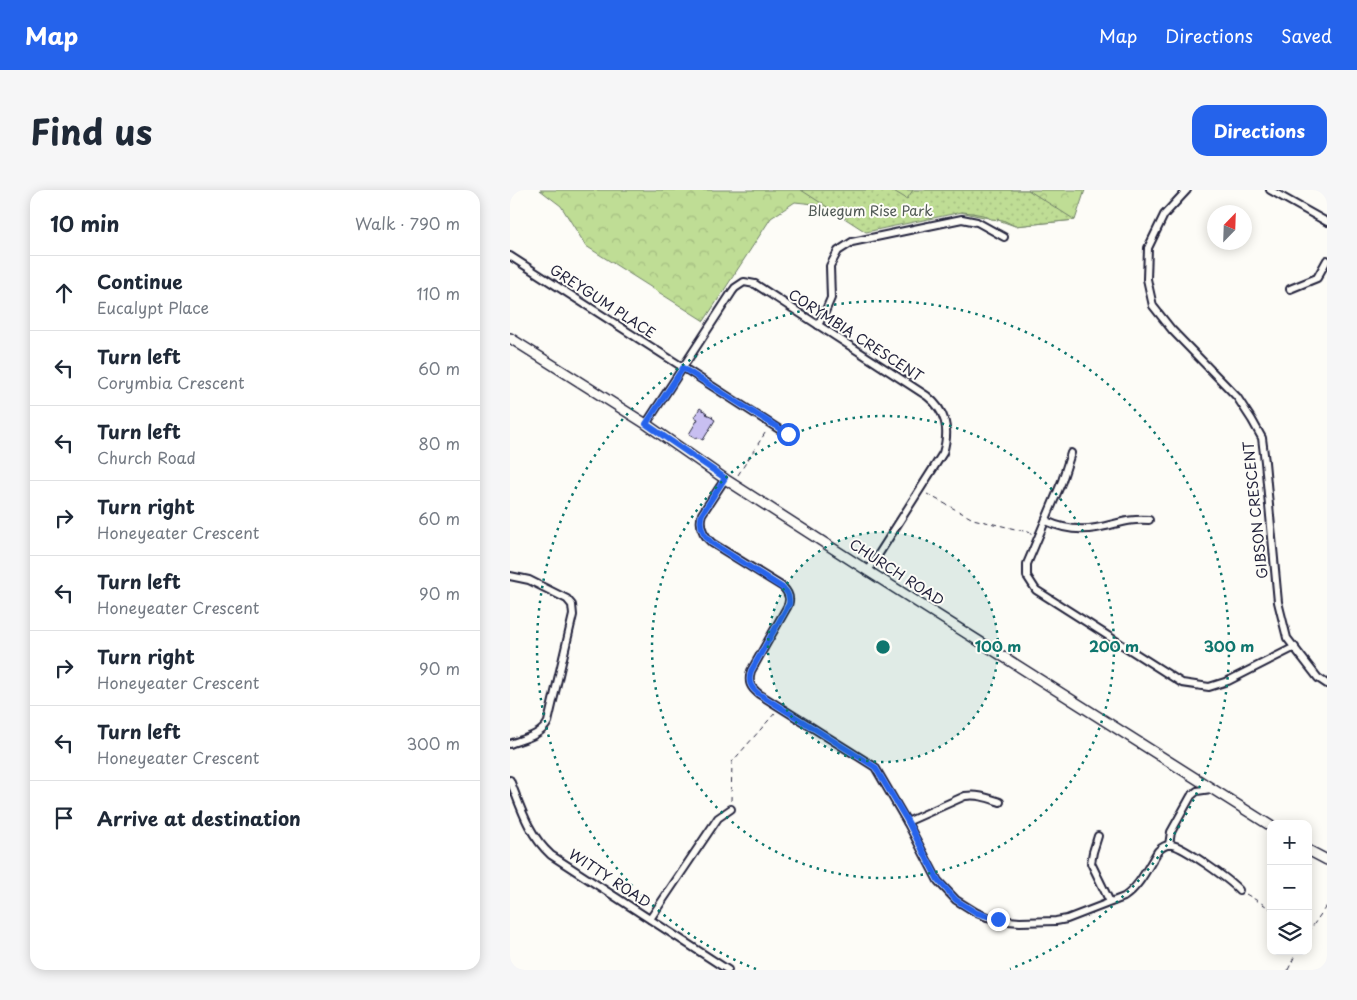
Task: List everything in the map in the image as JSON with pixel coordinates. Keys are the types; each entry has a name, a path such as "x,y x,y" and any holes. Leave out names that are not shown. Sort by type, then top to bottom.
{"main road":[{"name":"CHURCH ROAD","path":"510,338 646,424 868,571 1267,823"},
{"path":"1312,852 1327,860"}],"street":[{"name":"GIBSON CRESCENT","path":"1187,190 1164,215 1148,248 1147,278 1153,306 1172,330 1237,397 1262,438 1278,602 1287,638 1318,678 1327,684"},
{"path":"1270,190 1327,222"},
{"path":"818,325 831,298 830,266 838,250 852,242 962,219 977,222 1004,237"},
{"name":"GREYGUM PLACE","path":"510,256 788,434"},
{"path":"1290,289 1317,278 1327,260"},
{"name":"CORYMBIA CRESCENT","path":"646,424 732,292 744,282 755,284 927,396 940,409 946,428 943,453 868,571"},
{"path":"1071,453 1046,522 1027,564 1026,576 1036,590 1182,684 1209,687 1228,681 1295,647"},
{"path":"725,478 702,514 700,521 702,532 712,543 783,588 789,595 790,600 751,671 749,678 752,688 875,767 908,822 938,880 956,900 977,913 1008,921 1056,921 1067,919 1130,893 1158,851 1162,847 1169,845 1179,848 1226,877 1239,890"},
{"path":"1046,522 1060,527 1094,528 1130,519 1149,520"},
{"path":"510,576 529,580 567,599 572,605 573,615 548,722 545,728 538,733 510,744"},
{"name":"WITTY ROAD","path":"510,780 532,833 540,845 551,855 728,970"},
{"path":"1169,845 1171,832 1191,796 1197,791 1212,788"},
{"path":"908,822 965,796 981,796 1000,802"},
{"path":"650,919 718,818 731,809"},
{"path":"1098,836 1091,863 1110,902"}],"path":[{"path":"738,476 766,431"},
{"path":"928,495 973,519 1031,533"},
{"path":"731,809 732,762 780,707"},
{"path":"1239,890 1267,907"},
{"path":"1312,926 1327,905"},
{"path":"1288,970 1295,955"}],"green space":[{"path":"540,190 1085,190 1075,220 1015,226 998,220 946,209 841,215 814,204 795,202 771,218 704,321 586,246 561,206"},
{"name":"Bluegum Rise Park","path":"801,190 892,190 907,199 913,190 1028,190 1075,220 1015,226 1003,220 962,212 866,232"}],"building":[{"path":"700,408 715,420 703,440 689,434 698,419 694,417"}],"route":[{"path":"788,434 683,368 646,424 725,478 702,514 700,521 704,535 712,543 783,588 789,595 789,604 751,671 749,678 752,688 875,767 908,822 938,880 956,900 977,913 998,919"}]}
